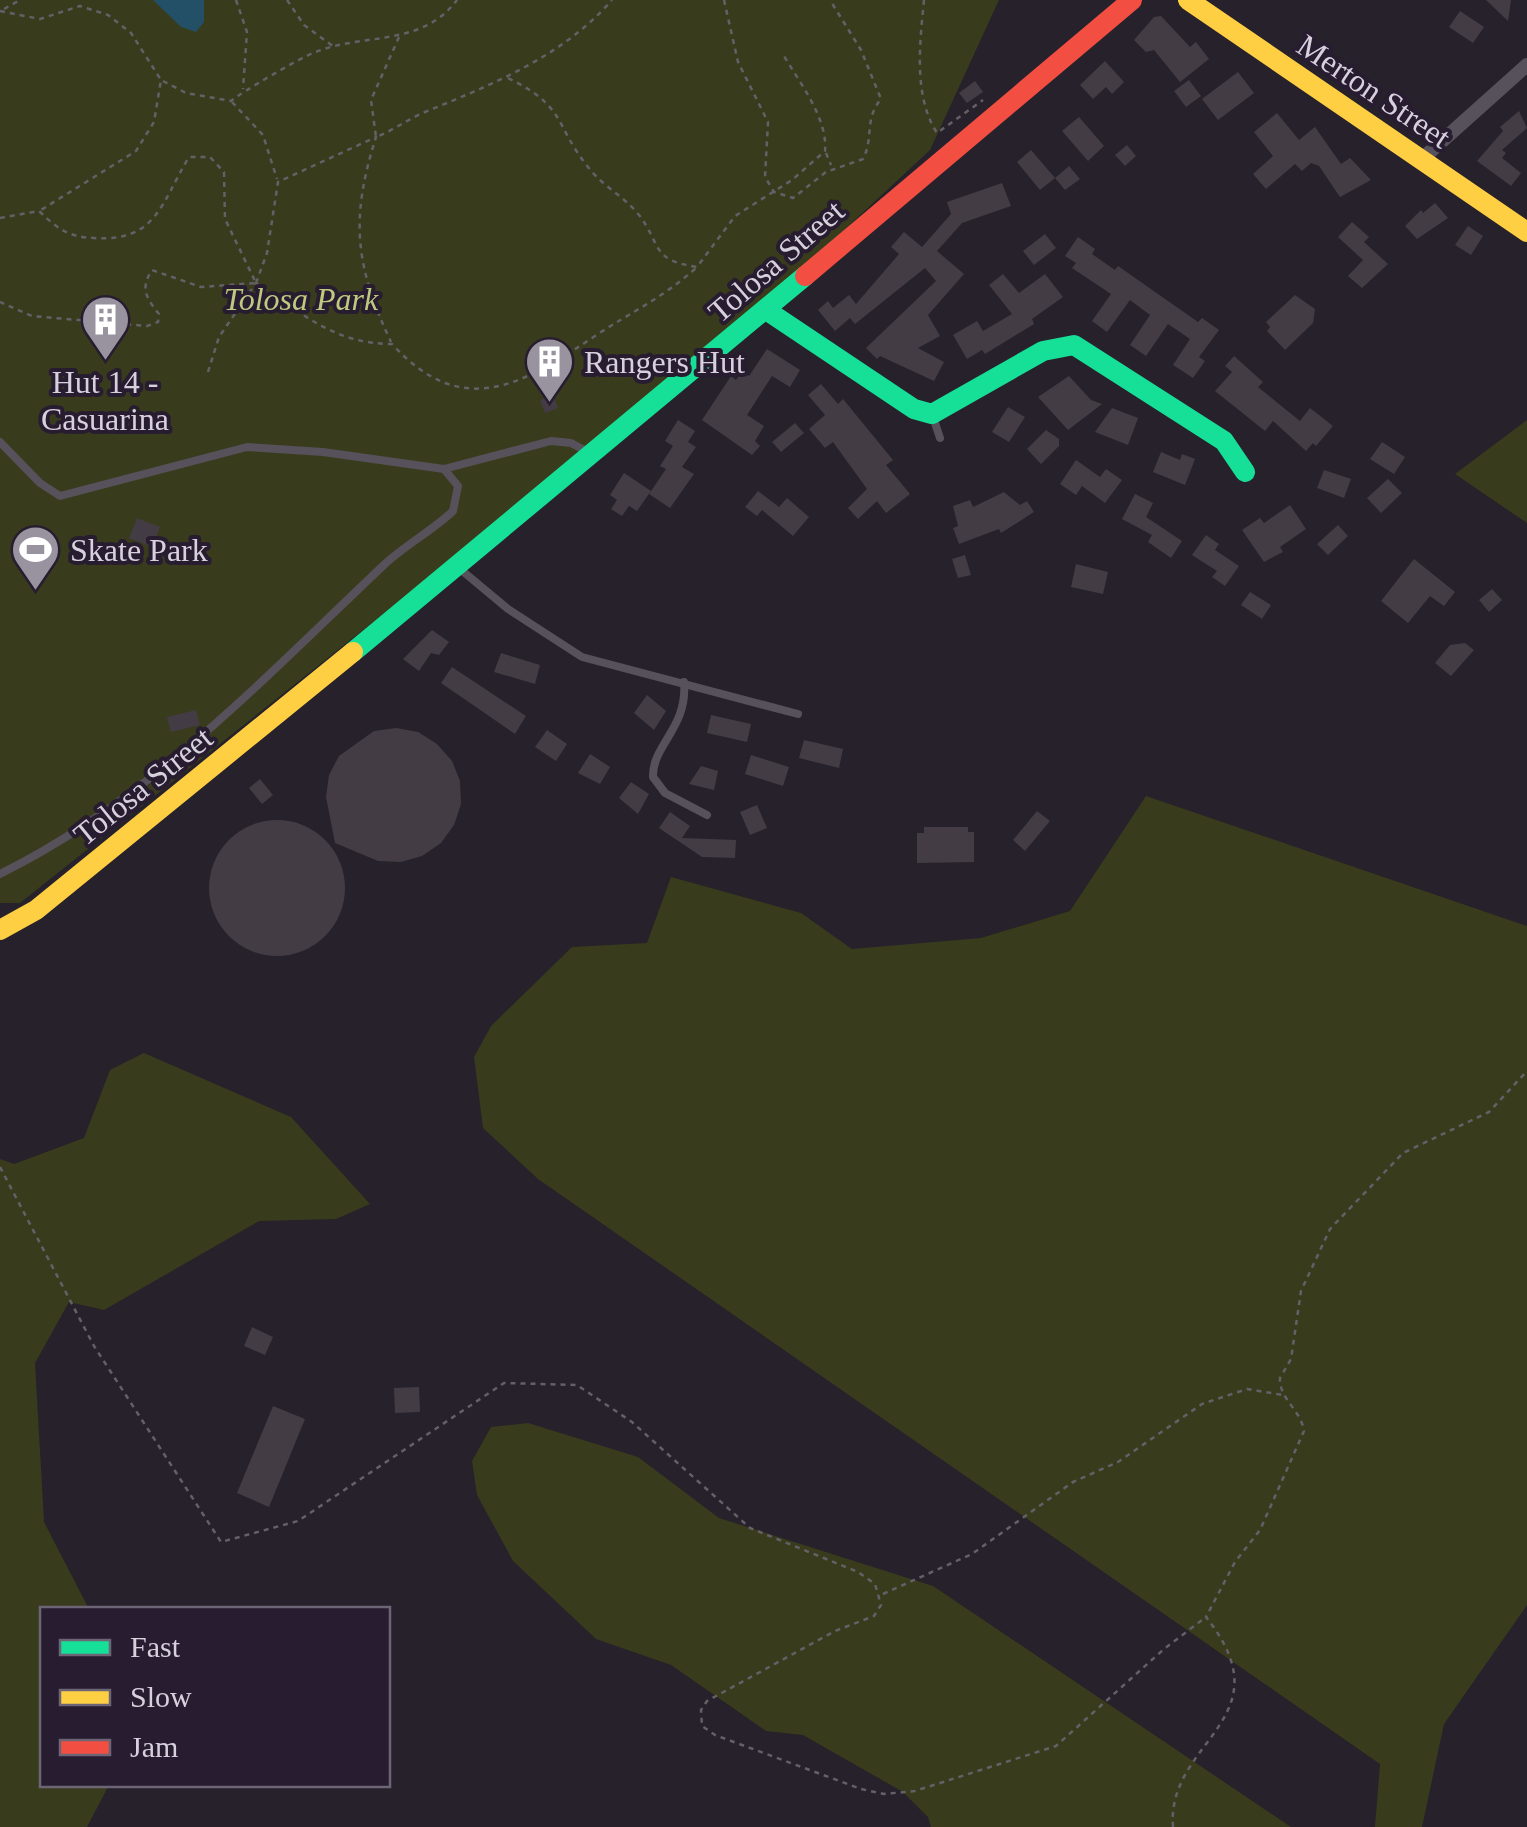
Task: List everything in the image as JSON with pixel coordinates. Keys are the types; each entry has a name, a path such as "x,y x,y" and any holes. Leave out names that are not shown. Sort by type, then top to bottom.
{"street":[{"name":"Tolosa Street","path":"0,930 36,910 593,457 1132,0"},
{"name":"Merton Street","path":"1188,0 1527,232"},
{"path":"1422,159 1527,65"},
{"path":"766,310 914,409 932,414 1043,351 1074,346 1224,441 1245,472"}],"lane":[{"path":"932,414 940,438"},
{"path":"0,442 40,483 60,496 247,447 444,468 551,441 571,443 593,457"},
{"path":"0,874 97,820 196,745 388,562 453,511 458,486 444,468"},
{"path":"457,566 508,610 582,657 798,714"},
{"path":"684,682 682,716 656,760 654,777 665,794 708,815"}],"path":[{"path":"2,11 20,0"},
{"path":"80,0 80,6"},
{"path":"236,0 247,32 243,91"},
{"path":"287,0 304,25 335,48"},
{"path":"231,101 312,54 400,37 432,24 458,0"},
{"path":"278,182 420,114 508,78 580,30 612,0"},
{"path":"724,0 738,62 768,122 765,177 774,192 793,198 826,172 863,159 870,145 867,123 881,99 861,50 830,0"},
{"path":"924,0 920,44 923,95 927,117 937,133 994,92 1024,92"},
{"path":"2,11 18,18 40,20 80,6 108,15 131,32 162,80 186,92 231,101 263,135 278,182 267,253 256,283 218,337 208,372"},
{"path":"400,37 371,100 376,137 363,186 358,242 370,298 392,344 416,370 436,382 471,388 509,386 539,374 636,315 696,267 735,216 774,192 825,151"},
{"path":"784,56 818,116 830,166"},
{"path":"508,78 533,89 553,106 585,164 640,216 659,253 673,264 696,267"},
{"path":"0,218 40,211 136,150 154,122 162,80"},
{"path":"40,211 63,234 122,240 140,232 158,213 190,157 210,157 224,172 224,218 256,283 334,335 359,343 392,344"},
{"path":"802,194 808,202"},
{"path":"0,302 32,316 147,326 158,322 158,314 146,300 144,281 152,270 202,287 256,283"},
{"path":"1284,1395 1247,1389 1202,1404 1118,1462 1072,1482 972,1554 881,1595 874,1616 835,1631 707,1702 700,1710 702,1726 715,1735 861,1790 884,1794 915,1790 1056,1746 1164,1649 1206,1617 1235,1562 1260,1530 1304,1431 1302,1415 1284,1395 1280,1378 1291,1359 1294,1313 1330,1228 1403,1153 1489,1112 1527,1071"},
{"path":"0,1167 94,1346 220,1542 298,1521 504,1383 577,1384 632,1422 750,1528 858,1572 881,1595"},
{"path":"1172,1827 1176,1784 1213,1739 1233,1702 1234,1676 1225,1646 1206,1617"}],"green space":[{"name":"Tolosa Park","path":"0,0 999,0 930,150 755,313 588,451 20,903 0,903"},
{"path":"1527,420 1527,523 1455,474"},
{"path":"1146,796 1527,926 1527,1605 1444,1724 1422,1827 1375,1827 1380,1764 538,1179 483,1128 474,1057 491,1026 572,947 647,943 671,877 801,913 852,949 981,938 1070,911"},
{"path":"144,1053 291,1117 370,1204 336,1219 259,1221 104,1310 69,1302 35,1363 44,1522 88,1607 40,1607 40,1787 108,1787 87,1827 0,1827 0,1159 14,1164 84,1138 110,1070"},
{"path":"528,1423 638,1457 719,1518 933,1586 1291,1827 931,1827 928,1817 903,1792 803,1735 766,1731 671,1665 596,1639 513,1561 477,1495 472,1461 491,1427"}],"water":[{"path":"153,0 204,0 204,22 196,32 181,27"}],"building":[{"path":"1486,0 1511,0 1508,21"},
{"path":"1460,11 1484,27 1473,43 1449,27"},
{"path":"1161,16 1190,47 1196,42 1209,59 1180,82 1154,50 1146,52 1134,40 1154,17"},
{"path":"1105,61 1124,82 1112,94 1106,87 1093,99 1080,85"},
{"path":"1238,72 1254,93 1218,120 1202,99"},
{"path":"1189,80 1201,96 1186,107 1174,91"},
{"path":"975,81 983,92 967,103 959,93"},
{"path":"1519,111 1527,128 1502,150 1506,153 1502,158 1521,173 1511,186 1477,161 1503,131 1500,127"},
{"path":"1277,113 1299,140 1315,127 1341,164 1350,158 1371,180 1340,197 1319,166 1311,163 1302,171 1295,164 1266,189 1253,174 1273,156 1254,132"},
{"path":"1079,117 1104,146 1088,161 1062,131"},
{"path":"1127,145 1136,156 1125,166 1115,155"},
{"path":"1031,150 1055,178 1040,190 1017,162"},
{"path":"1069,166 1080,179 1065,190 1055,178"},
{"path":"1002,183 1011,206 962,223 937,251 964,274 928,315 940,336 918,348 944,362 934,381 880,356 877,359 866,348 936,281 925,268 855,324 850,318 835,331 818,310 828,301 833,308 849,295 856,304 899,254 891,247 904,232 922,247 951,214 947,202"},
{"path":"1435,203 1448,218 1417,239 1405,226"},
{"path":"1352,222 1369,237 1364,242 1388,264 1362,288 1348,276 1363,260 1338,237"},
{"path":"1468,226 1483,236 1471,255 1455,245"},
{"path":"1045,234 1056,248 1034,265 1023,251"},
{"path":"1078,237 1095,249 1092,254 1115,270 1118,266 1198,322 1202,318 1219,330 1199,357 1205,361 1193,378 1173,365 1190,339 1168,324 1146,356 1130,345 1150,315 1130,300 1107,332 1092,321 1111,294 1072,268 1076,263 1065,256"},
{"path":"1003,274 1019,293 1045,274 1063,297 1032,319 1034,324 985,354 982,350 967,359 953,335 977,321 983,331 1012,314 989,285"},
{"path":"1295,295 1315,309 1313,323 1285,350 1267,331 1270,327 1266,322"},
{"path":"767,349 800,370 790,387 772,376 747,415 764,426 755,441 760,446 752,455 702,420 731,376 736,380 742,371 749,376"},
{"path":"1234,356 1263,382 1258,387 1300,421 1310,408 1333,426 1316,446 1313,443 1306,451 1273,421 1265,431 1215,391 1232,372 1225,366"},
{"path":"1069,376 1091,400 1102,404 1068,430 1038,397"},
{"path":"821,384 838,404 843,399 893,460 886,465 910,494 886,513 877,501 858,519 848,508 867,489 833,442 825,448 809,429 825,415 808,395"},
{"name":"Rangers Hut","path":"553,395 558,408 545,413 540,400"},
{"path":"1008,407 1025,417 1009,442 992,432"},
{"path":"1112,408 1138,418 1128,445 1095,432"},
{"path":"678,420 695,431 688,442 696,447 682,467 694,474 670,508 649,494 666,469 660,466 673,446 665,441"},
{"path":"795,423 804,433 781,452 772,442"},
{"path":"1046,430 1059,439 1059,446 1041,464 1027,449"},
{"path":"1382,442 1405,457 1394,474 1370,459"},
{"path":"1161,452 1180,460 1182,454 1195,459 1185,485 1153,472"},
{"path":"1076,460 1100,477 1106,469 1122,480 1105,503 1082,486 1076,495 1060,484"},
{"path":"1324,470 1351,479 1344,498 1317,488"},
{"path":"624,473 651,491 637,511 629,506 622,516 611,509 617,500 610,495"},
{"path":"1388,479 1402,493 1381,513 1367,498"},
{"path":"758,491 779,507 787,498 809,517 793,536 762,510 757,516 745,507"},
{"path":"1004,492 1020,505 1027,501 1034,512 1001,533 999,529 959,544 953,528 958,526 953,506 970,500 973,507"},
{"path":"1135,494 1153,503 1146,517 1182,541 1171,558 1148,542 1152,535 1122,519"},
{"path":"1290,505 1306,529 1280,547 1283,552 1264,562 1242,530 1260,518 1264,523"},
{"path":"137,518 160,527 152,547 129,538"},
{"path":"1338,525 1348,536 1328,555 1317,544"},
{"path":"1206,535 1219,544 1215,550 1239,566 1225,586 1212,577 1217,571 1192,555"},
{"path":"965,555 971,575 958,578 952,559"},
{"path":"1414,559 1455,592 1444,606 1430,596 1408,623 1381,601"},
{"path":"1076,564 1108,572 1103,594 1071,587"},
{"path":"1492,589 1502,600 1489,612 1479,600"},
{"path":"1250,592 1271,605 1262,619 1241,605"},
{"path":"432,630 449,642 439,655 431,653 419,671 403,659"},
{"path":"1465,643 1474,650 1451,676 1435,663 1450,645"},
{"path":"501,653 540,665 535,684 494,672"},
{"path":"452,667 526,716 515,734 441,683"},
{"path":"647,695 666,711 654,730 634,713"},
{"path":"196,710 200,725 171,732 167,717"},
{"path":"711,715 751,724 747,742 707,733"},
{"path":"396,728 418,732 437,744 452,761 460,781 461,804 454,825 441,843 422,856 401,862 378,861 335,843 326,797 329,775 339,756 374,731"},
{"path":"547,730 567,744 556,761 535,747"},
{"path":"804,740 843,749 839,768 799,758"},
{"path":"590,754 610,767 600,784 578,773"},
{"path":"751,755 789,767 783,786 745,774"},
{"path":"701,766 718,771 714,790 689,784"},
{"path":"260,779 273,795 262,804 249,788"},
{"path":"631,782 649,794 638,814 619,798"},
{"path":"757,805 767,828 750,835 740,812"},
{"path":"1037,811 1050,821 1025,851 1013,840"},
{"path":"670,812 690,826 682,838 736,840 735,858 702,857 659,828"},
{"path":"277,820 303,825 325,840 340,862 345,888 340,914 325,936 303,951 277,956 251,951 229,936 214,914 209,888 214,862 229,840 251,825"},
{"path":"924,827 968,827 968,832 974,832 974,862 917,863 917,833 924,833"},
{"path":"252,1327 273,1337 265,1355 244,1346"},
{"path":"419,1387 420,1412 395,1413 394,1388"},
{"path":"273,1406 305,1419 269,1507 237,1493"}],"traffic: fast":[{"path":"353,652 805,276"},
{"path":"766,310 914,409 932,414 1043,351 1074,345 1224,441 1245,472"}],"traffic: slow":[{"path":"1188,0 1527,232"},
{"path":"0,930 36,910 353,652"}],"traffic: jam":[{"path":"805,276 1132,0"}],"place":[{"name":"Hut 14 - Casuarina","path":"105,362"},
{"name":"Rangers Hut","path":"549,404"},
{"name":"Skate Park","path":"35,592"}]}
